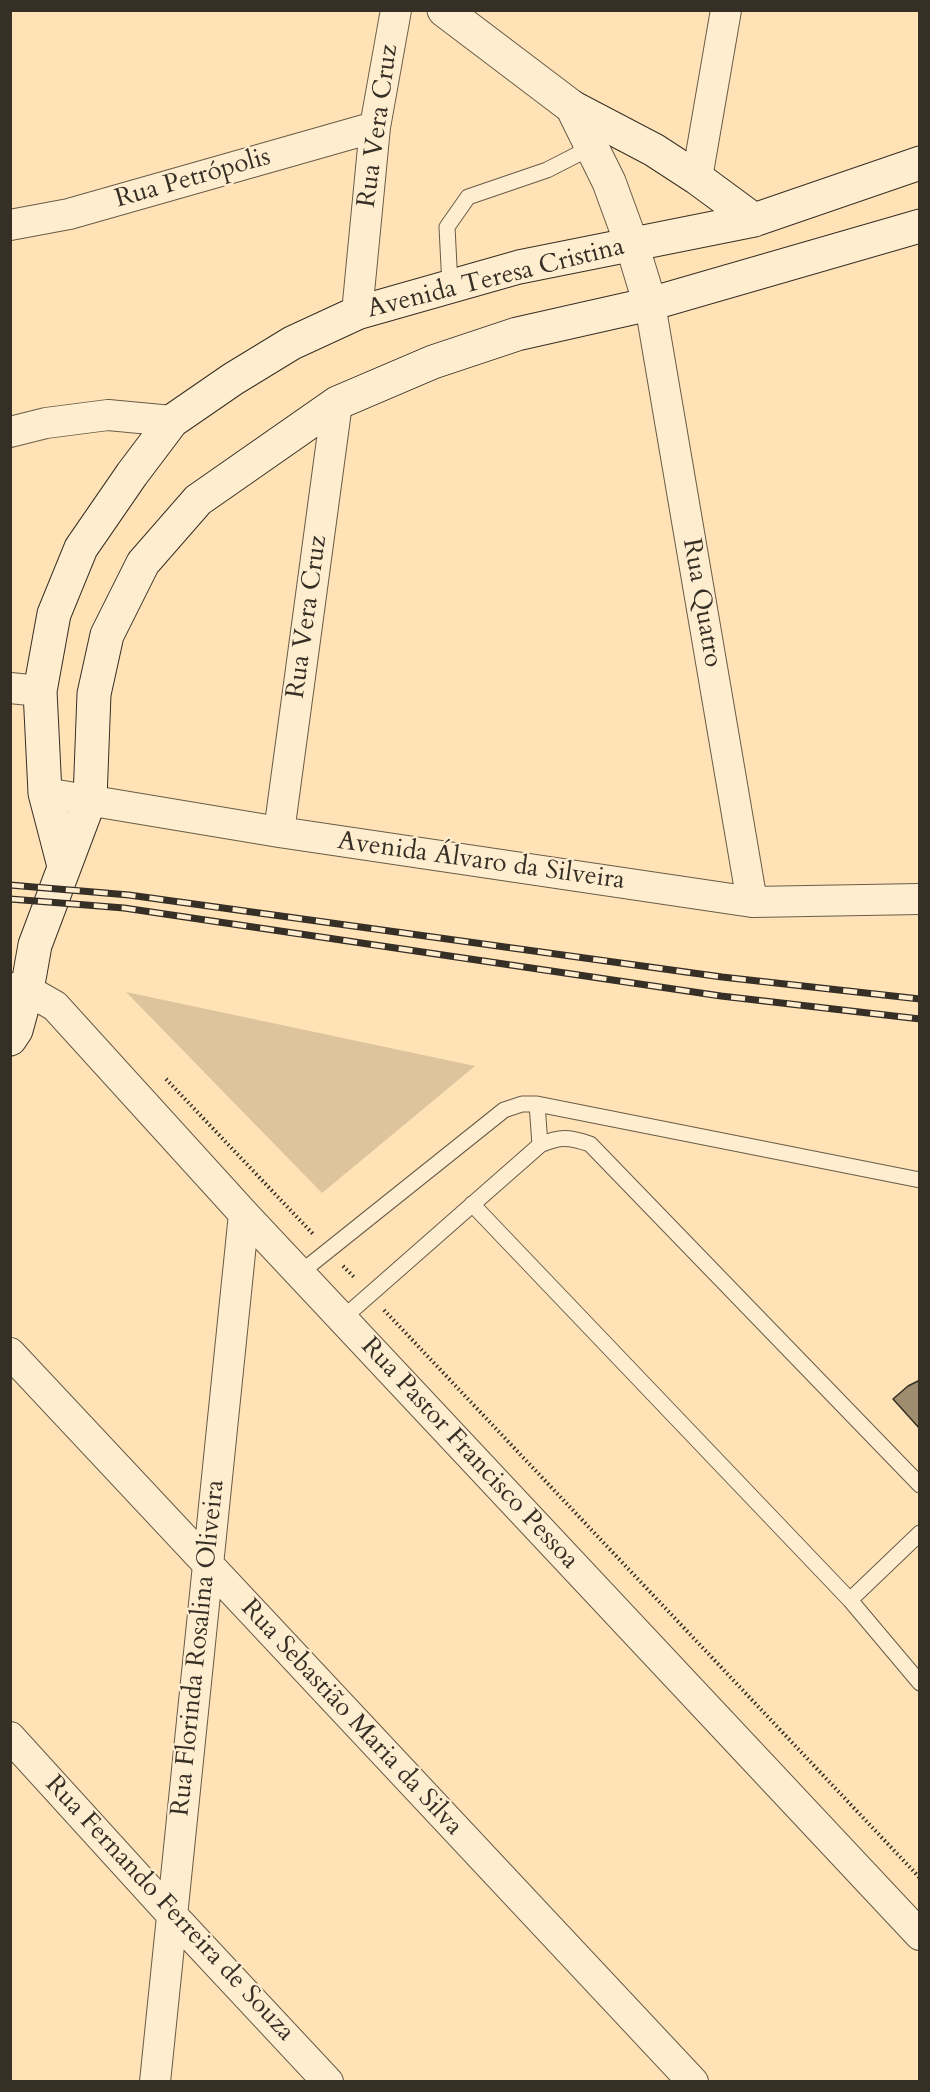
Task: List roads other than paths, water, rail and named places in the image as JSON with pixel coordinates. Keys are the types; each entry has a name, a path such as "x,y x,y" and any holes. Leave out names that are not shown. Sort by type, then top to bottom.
{"main road":[{"path":"444,10 572,107 654,150 754,220"},
{"path":"572,107 609,182 650,304"},
{"name":"Avenida Teresa Cristina","path":"64,866 45,793 25,690 81,548 172,421 233,379 292,343 357,313 519,267 754,220 920,163"},
{"path":"10,1039 16,1030 16,982 48,913 90,799 94,694 107,635 143,563 198,500 337,403 433,362 517,334 650,304 920,225"}],"street":[{"name":"Rua Vera Cruz","path":"357,313 375,127 396,10"},
{"path":"697,178 726,10"},
{"name":"Rua Petrópolis","path":"10,225 69,214 375,127"},
{"name":"Rua Quatro","path":"650,304 752,902"},
{"name":"Rua Vera Cruz","path":"279,832 337,403"},
{"path":"10,432 46,423 108,415 172,421"},
{"name":"Avenida Álvaro da Silveira","path":"45,793 279,832 752,902 920,899"},
{"name":"Rua Pastor Francisco Pessoa","path":"16,982 55,1006 244,1214 920,1935"},
{"name":"Rua Florinda Rosalina Oliveira","path":"155,2082 244,1214"},
{"name":"Rua Sebastião Maria da Silva","path":"10,1353 693,2082"},
{"name":"Rua Fernando Ferreira de Souza","path":"10,1737 328,2082"}],"lane":[{"path":"450,286 447,227 468,197 547,170 592,147"},
{"path":"300,1273 504,1110 522,1104 537,1104 920,1180"},
{"path":"537,1104 540,1145"},
{"path":"342,1319 540,1145 554,1139 572,1138 590,1144 920,1485"},
{"path":"472,1204 850,1600 920,1683"},
{"path":"850,1600 920,1533"}],"railway":[{"path":"10,885 129,895 722,977 920,999"},
{"path":"10,899 124,908 721,996 920,1019"}]}
